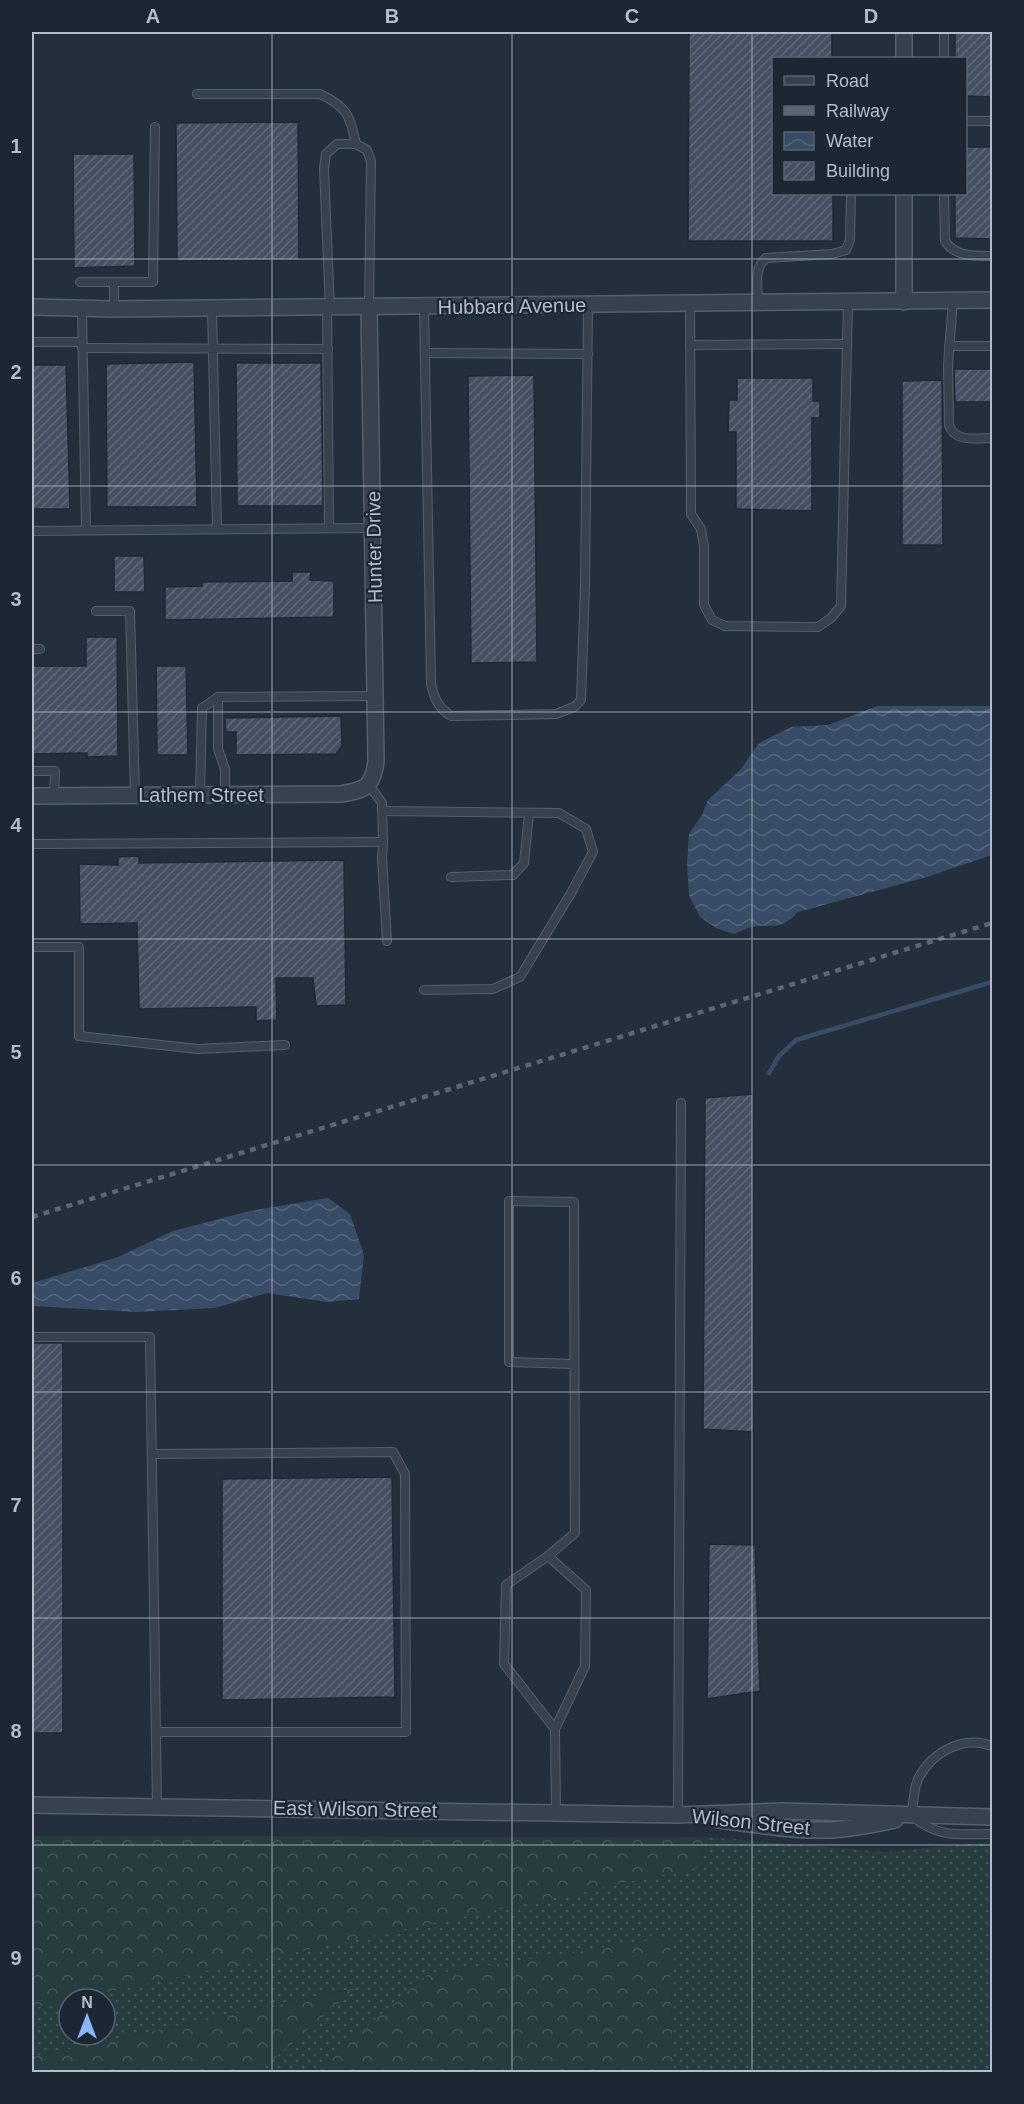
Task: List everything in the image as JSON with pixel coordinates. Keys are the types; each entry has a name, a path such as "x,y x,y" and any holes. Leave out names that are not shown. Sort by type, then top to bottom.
{"street":[{"path":"904,32 904,57"},
{"path":"904,195 904,302"},
{"name":"Hubbard Avenue","path":"32,307 82,309 369,308 993,300"},
{"name":"Hunter Drive","path":"369,308 376,696 376,761 375,772 369,785"},
{"name":"Lathem Street","path":"32,796 341,794 359,791 369,785"},
{"name":"East Wilson Street","path":"32,1805 678,1815"},
{"name":"Wilson Street","path":"678,1815 785,1829 827,1830 864,1826 912,1816 993,1817"}],"lane":[{"path":"944,32 944,57"},
{"path":"197,94 320,94 338,102 345,111 352,125 356,144"},
{"path":"967,122 993,121"},
{"path":"80,282 153,282 155,127"},
{"path":"329,528 329,308 324,170 326,154 337,144 356,144 367,150 370,161 369,308"},
{"path":"758,303 758,268 766,258 832,254 846,250 850,240 851,195"},
{"path":"944,195 945,241 948,247 958,254 993,256"},
{"path":"114,282 114,309"},
{"path":"953,301 948,364 950,429 962,438 993,438"},
{"path":"690,304 691,514 701,529 704,546 704,605 712,620 725,626 818,627 831,618 841,606 848,302"},
{"path":"424,307 431,683 435,700 441,710 452,716 556,714 574,707 580,700 585,585 588,305"},
{"path":"82,309 86,530"},
{"path":"212,309 217,529"},
{"path":"32,342 213,349 328,349"},
{"path":"690,345 848,344"},
{"path":"949,346 993,346"},
{"path":"425,353 588,354"},
{"path":"32,531 374,528"},
{"path":"96,611 130,611 135,795"},
{"path":"200,795 202,708 218,698 376,696"},
{"path":"218,698 218,749 225,769 225,795"},
{"path":"32,771 54,771 54,796"},
{"path":"369,785 382,803 382,858 387,941"},
{"path":"382,811 559,813 586,829 593,852 520,977 493,989 424,990"},
{"path":"452,877 513,875 524,863 529,813"},
{"path":"32,844 383,842"},
{"path":"32,947 79,947 79,1036 198,1049 285,1045"},
{"path":"678,1815 681,1103"},
{"path":"555,1729 504,1664 506,1585 548,1556 575,1533 574,1202 509,1201 509,1362 574,1364"},
{"path":"32,1337 150,1337 157,1807"},
{"path":"152,1454 393,1452 405,1474 406,1732 156,1732"},
{"path":"548,1556 586,1590 585,1666 555,1729 556,1812"},
{"path":"993,1746 986,1743 965,1743 946,1748 928,1765 918,1781 913,1798 912,1816 925,1827 942,1833 993,1834"}],"green space":[{"path":"32,1836 707,1837 699,1867 117,1990 117,1987 57,1987 57,2003 32,2008"},
{"path":"707,1837 885,1852 992,1842 992,2072 673,2072 670,1938 427,1975 314,2072 259,2072 355,1988 117,2039 117,1990 699,1867"},
{"path":"670,1937 673,2072 314,2072 427,1975"},
{"path":"356,1988 259,2072 32,2072 32,2057 79,2047 117,2047 117,2039"},
{"path":"57,2003 57,2047 79,2047 32,2057 32,2008"}],"water":[{"path":"877,706 992,706 992,855 927,877 798,912 786,922 776,926 752,927 733,934 716,928 700,917 689,896 687,863 689,834 702,815 708,800 741,769 759,743 791,727 828,725"},
{"path":"328,1198 350,1214 364,1255 359,1299 327,1302 267,1293 215,1308 137,1312 32,1306 32,1283 118,1257 173,1231 250,1211"}],"building":[{"path":"689,32 832,32 832,57 772,57 772,195 833,195 833,241 688,241"},
{"path":"955,32 993,32 993,97 967,96 967,57 955,57"},
{"path":"298,122 299,260 177,261 176,123"},
{"path":"967,147 993,147 993,239 955,238 955,195 967,195"},
{"path":"73,154 134,154 135,266 74,268"},
{"path":"194,362 197,507 107,507 106,364"},
{"path":"236,363 321,363 323,506 237,506"},
{"path":"32,365 66,365 70,509 32,509"},
{"path":"954,369 993,369 993,402 955,402"},
{"path":"534,375 537,662 471,663 468,376"},
{"path":"737,378 813,378 813,401 820,401 820,418 812,418 812,511 736,509 736,432 728,432 729,400 737,400"},
{"path":"942,380 943,545 902,545 902,381"},
{"path":"114,556 144,556 145,592 114,592"},
{"path":"292,572 311,572 310,580 334,581 334,617 165,620 165,587 202,586 202,582 292,581"},
{"path":"86,637 117,637 118,756 87,757 87,753 32,754 32,666 86,666"},
{"path":"156,666 186,666 188,755 157,755"},
{"path":"341,716 342,746 336,754 236,755 236,732 226,732 225,718"},
{"path":"139,856 139,863 344,860 346,1005 316,1006 313,978 276,978 277,1020 256,1021 256,1007 139,1009 137,923 80,924 79,864 118,865 118,857"},
{"path":"753,1094 753,1432 703,1429 705,1098"},
{"path":"32,1343 63,1343 63,1733 32,1733"},
{"path":"392,1477 395,1697 222,1700 222,1479"},
{"path":"709,1544 755,1545 760,1691 707,1699"}],"waterway":[{"path":"769,1073 779,1056 796,1040 992,982"}],"railway":[{"path":"32,1217 992,923"}]}
